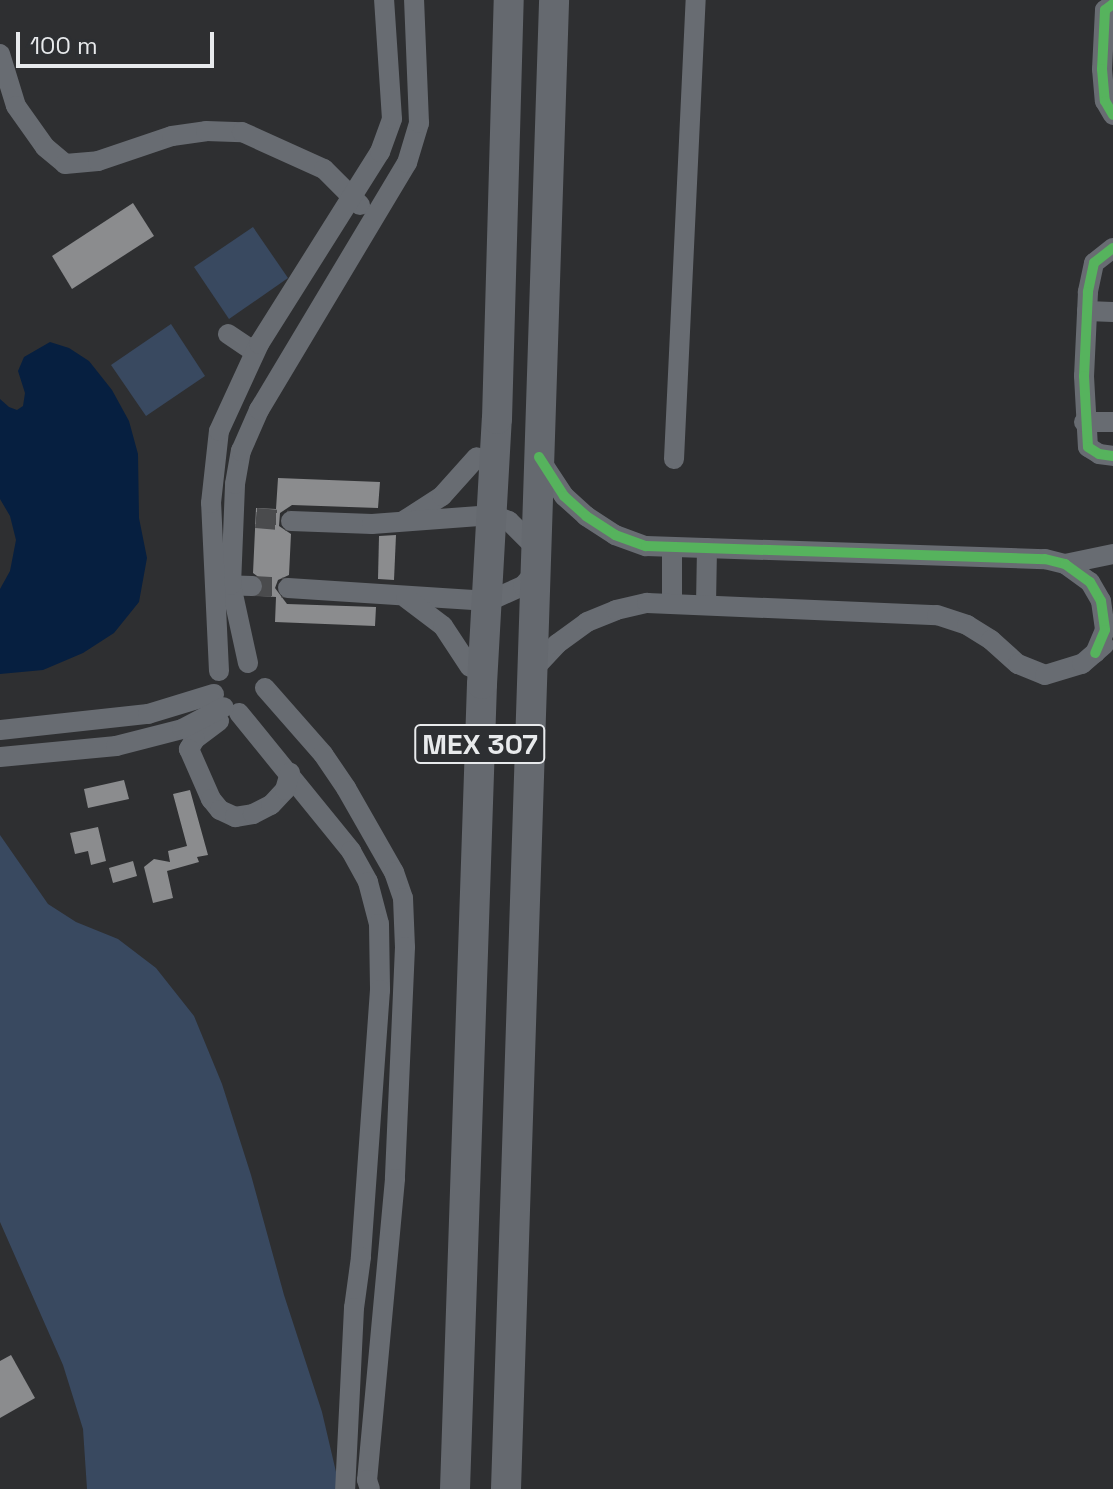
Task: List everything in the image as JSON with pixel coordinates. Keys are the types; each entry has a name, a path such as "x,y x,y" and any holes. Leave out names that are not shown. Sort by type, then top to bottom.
{"highway":[{"path":"472,1070 462,1046 460,1013 470,667 480,600 505,157 509,0"},
{"name":"MEX 307","path":"506,1489 554,0"},
{"path":"484,515 477,457 485,244 492,198 505,157"},
{"name":"MEX 307","path":"455,1489 472,1070 482,684 480,600"}],"street":[{"path":"370,1489 367,1480 395,1179 405,947 403,898 394,872 346,788 315,744 265,688 260,673 248,663 222,585 211,517 219,431 255,352 380,152 392,119 384,0"},
{"path":"345,1489 354,1308 361,1257 380,990 379,924 368,882 351,851 290,773 227,706 219,671 222,585 246,518 235,484 241,451 259,410 407,163 419,123 414,0"},
{"path":"674,459 696,0"},
{"path":"1113,4 1105,10 1102,69 1105,101 1113,115"},
{"path":"0,54 16,106 45,147 65,164 98,161 172,136 206,131 242,132 324,169 373,220"},
{"path":"1113,248 1094,263 1087,311 1084,422 1088,447 1099,454 1113,456"},
{"path":"1087,311 1113,312"},
{"path":"228,334 255,352"},
{"path":"1084,422 1113,422"},
{"path":"400,522 442,496 477,457"},
{"path":"539,457 564,496 600,526 630,541 672,549 1045,559 1065,564 1090,582 1101,601 1105,630 1095,653"},
{"path":"288,588 480,600 523,586 536,560 509,521 484,515 400,522 291,521"},
{"path":"211,517 246,518"},
{"path":"706,605 707,548"},
{"path":"672,549 672,604"},
{"path":"1065,564 1113,554"},
{"path":"222,585 252,586"},
{"path":"399,594 443,626 470,667"},
{"path":"532,671 557,644 594,619 631,605 706,605 937,615 967,625 991,640 1018,664 1045,675 1065,672 1113,637"},
{"path":"219,671 232,662 248,663"},
{"path":"0,730 260,702 265,688"},
{"path":"0,757 116,746 182,729 227,706"},
{"path":"227,706 189,749 211,799 220,810 235,817 262,809 285,790 290,773"}],"shaded area":[{"path":"253,227 288,278 229,319 194,267"},
{"path":"171,324 205,376 146,416 111,365"},
{"path":"50,342 69,348 89,361 112,390 129,421 138,454 139,518 147,558 139,602 114,633 83,653 43,670 0,674 0,589 10,571 16,540 10,516 0,499 0,399 17,410 23,406 25,393 18,371 24,357"},
{"path":"0,835 48,904 76,922 118,939 156,968 194,1016 222,1084 251,1175 284,1295 322,1412 340,1489 87,1489 83,1429 63,1365 0,1222"}],"building":[{"path":"133,203 154,236 72,289 52,256"},
{"path":"278,478 380,482 378,508 292,505 280,513 279,526 291,534 289,575 278,580 275,588 287,604 376,607 375,626 275,622 276,597 260,596 264,581 253,573 256,508 276,509"},
{"path":"396,535 394,580 378,579 379,536"},
{"path":"124,780 129,799 88,808 84,789"},
{"path":"190,790 208,855 197,857 199,862 167,871 173,898 153,903 144,867 154,859 170,862 168,851 187,846 173,794"},
{"path":"98,827 106,861 91,865 88,851 75,854 70,833"},
{"path":"133,861 137,876 113,883 109,868"},
{"path":"11,1355 35,1398 0,1418 0,1361"}],"tunnel":[{"path":"256,518 291,521"},
{"path":"252,586 288,588"}],"cycle path":[{"path":"1113,4 1105,10 1102,69 1105,101 1113,115"},
{"path":"1113,248 1094,263 1088,292 1084,376 1088,447 1099,454 1113,456"},
{"path":"539,457 564,496 586,516 615,535 646,546 1045,559 1065,564 1090,582 1101,601 1105,630 1095,653"}]}
